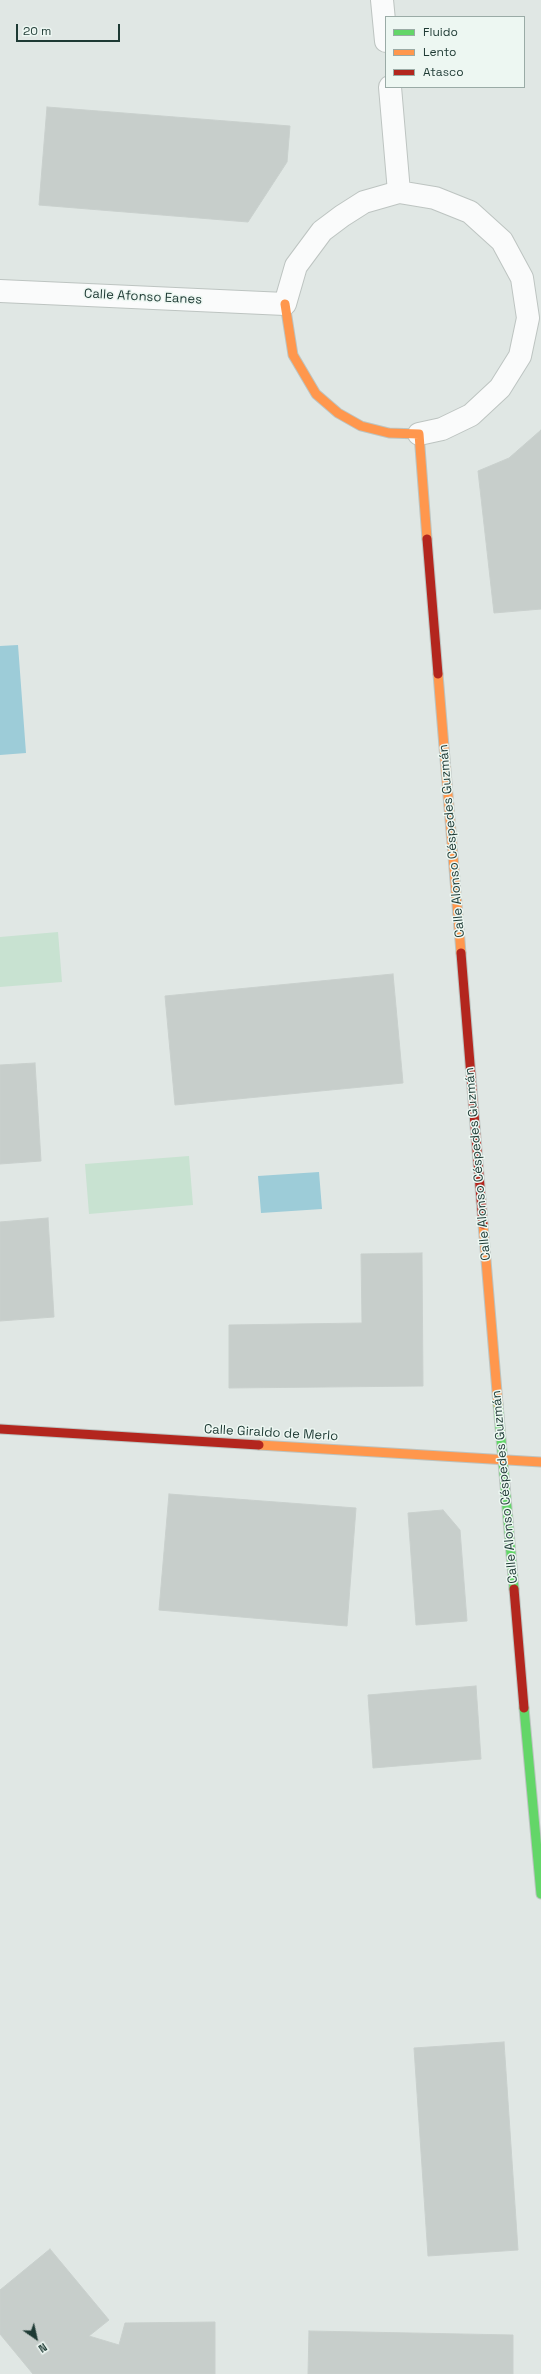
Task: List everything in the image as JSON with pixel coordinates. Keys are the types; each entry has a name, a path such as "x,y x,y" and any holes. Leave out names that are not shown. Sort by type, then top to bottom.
{"street":[{"path":"382,0 385,31"},
{"path":"390,88 399,192"},
{"path":"399,192 435,198 470,212 502,241 522,278 534,319 520,356 500,388 471,415 442,429 419,434 389,433 361,426 338,413 316,394 293,355 285,304 296,266 322,231 364,202 399,192"},
{"name":"Calle Afonso Eanes","path":"0,291 285,304"},
{"name":"Calle Alonso Céspedes Guzmán","path":"419,434 502,1459 541,1894"},
{"name":"Calle Giraldo de Merlo","path":"0,1429 541,1462"}],"green space":[{"path":"58,932 62,982 0,987 0,937"},
{"path":"189,1156 193,1205 89,1214 85,1164"}],"water":[{"path":"18,645 26,753 0,755 0,646"},
{"path":"319,1172 322,1209 261,1213 258,1176"}],"building":[{"path":"47,107 290,126 287,162 248,222 39,205"},
{"path":"541,430 541,609 494,613 478,471 509,458"},
{"path":"393,974 403,1083 175,1105 165,996"},
{"path":"35,1063 41,1161 0,1164 0,1065"},
{"path":"48,1218 54,1317 0,1321 0,1222"},
{"path":"422,1253 423,1386 229,1388 229,1325 362,1323 361,1254"},
{"path":"169,1494 356,1508 347,1626 159,1610"},
{"path":"443,1510 460,1530 467,1621 416,1625 408,1513"},
{"path":"476,1686 481,1759 373,1768 368,1695"},
{"path":"504,2042 518,2250 428,2256 414,2048"},
{"path":"50,2249 109,2320 89,2336 119,2345 125,2323 215,2322 215,2374 33,2374 0,2334 0,2290"},
{"path":"309,2331 513,2335 513,2374 308,2374"}],"traffic: fast":[{"path":"498,1404 514,1589"},
{"path":"524,1708 541,1894"}],"traffic: slow":[{"path":"285,304 293,355 316,394 338,413 361,426 389,433 419,434 427,539"},
{"path":"438,674 461,953"},
{"path":"483,1224 498,1404"},
{"path":"259,1445 541,1462"}],"traffic: jam":[{"path":"427,539 438,674"},
{"path":"461,953 483,1224"},
{"path":"0,1429 259,1445"},
{"path":"514,1589 524,1708"}]}
